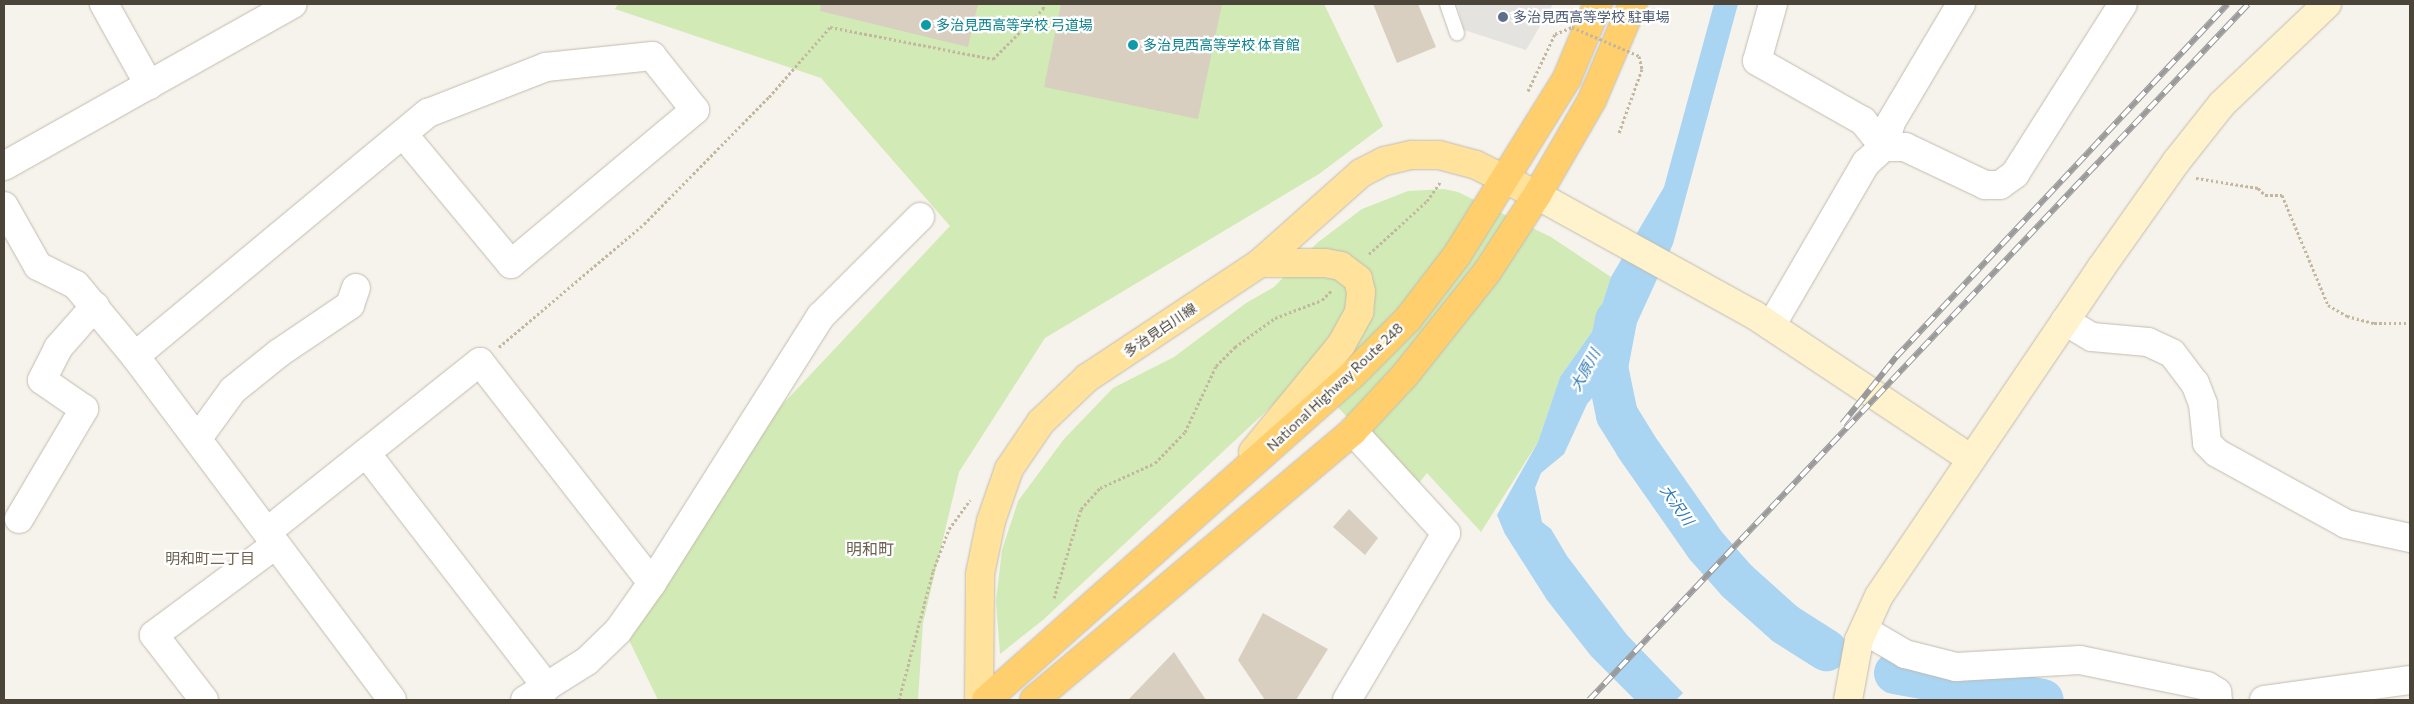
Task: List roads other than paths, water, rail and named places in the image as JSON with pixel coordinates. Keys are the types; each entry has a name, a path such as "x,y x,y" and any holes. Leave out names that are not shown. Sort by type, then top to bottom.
{"highway":[{"name":"National Highway Route 248","path":"988,696 1352,375 1408,319 1456,255 1567,78 1598,4"},
{"path":"1034,700 1353,431 1405,376 1481,280 1537,195 1592,100 1633,4"}],"main road":[{"name":"多治見白川線","path":"988,696 980,574 991,521 1009,469 1041,422 1087,378 1260,263 1361,172 1385,161 1412,155 1438,155 1505,177 1537,195"},
{"path":"1224,488 1341,345 1359,312 1361,292 1358,279 1351,270 1325,262 1260,263"}],"street":[{"path":"104,4 149,85"},
{"path":"4,166 293,4"},
{"path":"1773,4 1758,61 1863,121 1884,147"},
{"path":"1762,320 1866,163 1884,147 1891,122 1961,4"},
{"path":"1884,147 1905,147 1985,185 2000,185 2015,174 2123,4"},
{"path":"1848,700 1849,684 1864,630 1879,596 2064,321 2176,162 2222,104 2326,4"},
{"path":"135,356 428,114 546,67 652,56 695,110 511,264 404,135"},
{"path":"1537,195 1762,320 1971,459"},
{"path":"4,206 38,266 76,285 135,356 392,700"},
{"path":"366,453 536,694 587,661 618,631 652,583 821,316 920,217"},
{"path":"198,438 233,390 279,353 350,306 356,288"},
{"path":"19,519 84,409 42,380 58,348 95,306"},
{"path":"2064,321 2092,337 2148,342 2172,353 2195,383 2203,404 2207,443 2217,453 2346,524 2410,538"},
{"path":"204,700 154,635 271,538 366,453 480,362 652,583"},
{"path":"1347,700 1446,532 1353,431"},
{"path":"1864,630 1904,654 1956,667 2040,661 2088,661 2207,686 2217,692 2218,700"},
{"path":"2264,700 2410,680"}],"lane":[{"path":"1447,4 1457,33"}],"water":[{"name":"大原川","path":"1714,4 1738,4 1673,244 1615,371 1587,404 1564,454 1541,473 1535,488 1542,522 1551,529 1567,556 1627,635 1683,693 1676,700 1635,700 1591,656 1547,600 1505,534 1497,515 1538,442 1560,377 1594,329 1611,277 1664,187"}],"waterway":[{"name":"大沢川","path":"1616,320 1607,367 1617,415 1636,446 1706,546 1737,581 1785,624 1826,650"},
{"name":"大沢川","path":"1895,673 2043,700"}],"railway":[{"path":"1842,424 1896,357 2227,4"},
{"path":"1589,700 2248,4"}],"place":[{"name":"多治見西高等学校 駐車場","path":"1503,17"},
{"name":"多治見西高等学校 弓道場","path":"926,25"},
{"name":"多治見西高等学校 体育館","path":"1133,45"}],"district":[{"name":"明和町","path":"870,549"},
{"name":"明和町二丁目","path":"210,559"}]}
